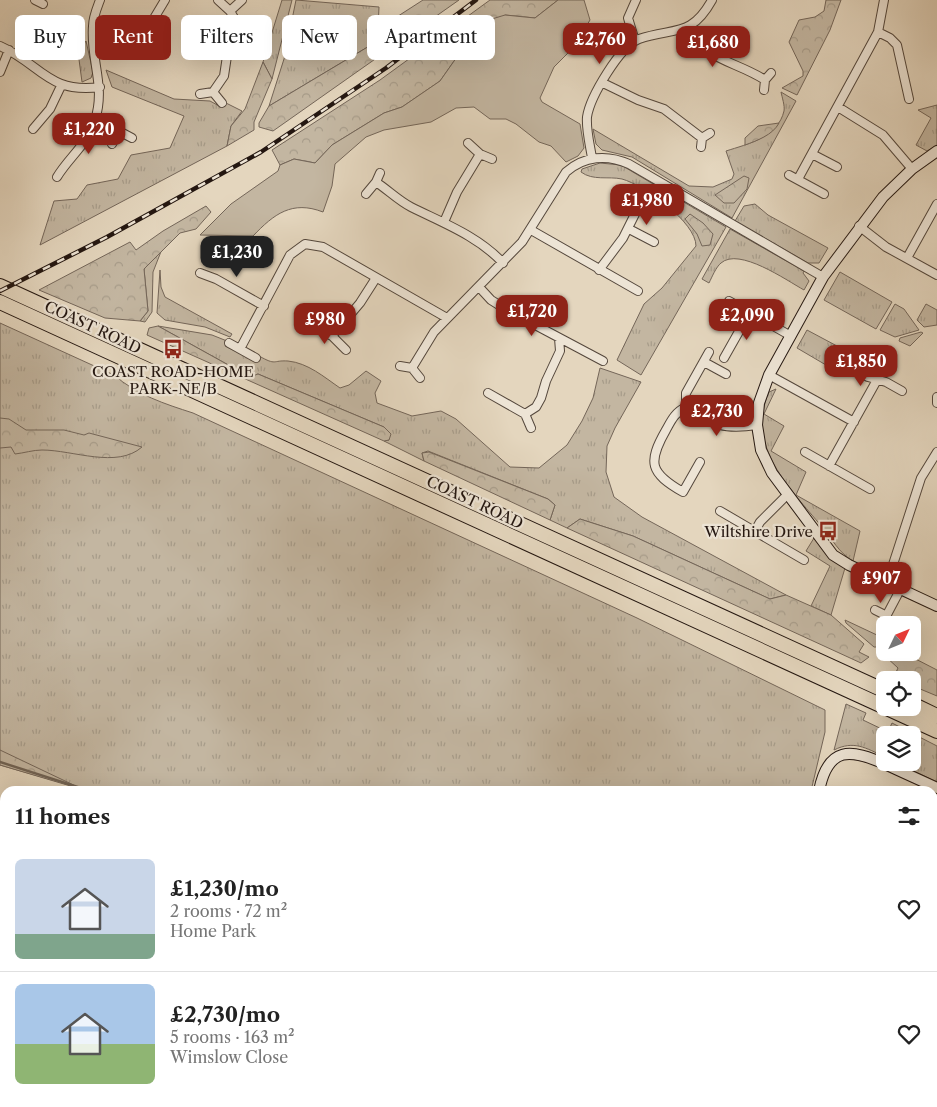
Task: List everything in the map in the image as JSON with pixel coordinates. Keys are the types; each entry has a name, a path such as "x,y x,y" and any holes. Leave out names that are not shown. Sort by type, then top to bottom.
{"highway":[{"name":"COAST ROAD","path":"0,286 876,688"},
{"name":"COAST ROAD","path":"0,302 937,731"},
{"path":"796,650 876,682"},
{"path":"858,696 937,741"},
{"path":"921,700 937,706"},
{"path":"921,708 937,716"}],"street":[{"path":"35,0 43,4"},
{"path":"57,177 82,145 96,119 100,87 93,47 92,24 99,0"},
{"path":"156,15 164,0"},
{"path":"200,94 213,92 224,76 226,56 237,33 237,22 230,10 218,0"},
{"path":"230,10 242,0"},
{"path":"635,41 628,18 636,0"},
{"path":"592,158 587,116 590,107 620,53 635,41 688,28 702,17 712,0"},
{"path":"798,179 878,32 884,0"},
{"path":"688,28 709,54 742,66 765,80"},
{"path":"878,32 890,38 897,46 909,99"},
{"path":"0,46 23,58 41,74 61,86 87,89 100,87"},
{"path":"0,72 10,50"},
{"path":"764,90 765,80 771,73"},
{"path":"603,83 670,112 702,138"},
{"path":"33,129 50,109 61,86"},
{"path":"213,92 222,104"},
{"path":"838,107 883,135 912,170"},
{"path":"96,119 132,138"},
{"path":"112,144 119,130"},
{"path":"702,138 710,133"},
{"path":"701,147 702,138"},
{"path":"468,143 480,154 492,159"},
{"path":"937,151 882,197 823,277 769,375 761,395 757,425 764,458 787,496 833,554 848,565 937,606"},
{"path":"444,222 457,192 480,154"},
{"path":"812,154 837,167"},
{"path":"412,368 430,338 447,318 503,263 531,230 566,172 576,164 592,158 612,158 629,164 823,277"},
{"path":"366,194 376,182 380,173"},
{"path":"789,175 824,194"},
{"path":"376,182 409,206 444,222 486,247 503,263"},
{"path":"599,270 629,229 640,204"},
{"path":"907,258 937,204"},
{"path":"859,226 880,242 937,275"},
{"path":"629,229 654,242"},
{"path":"531,230 638,291"},
{"path":"240,349 290,255 305,244 323,247 447,318"},
{"path":"200,273 216,279 264,306"},
{"path":"332,336 360,303 376,278"},
{"path":"479,287 496,304 603,361"},
{"path":"729,301 791,336"},
{"path":"724,358 750,312"},
{"path":"315,327 332,336 346,350"},
{"path":"526,414 536,407 542,398 546,381 560,351 559,338"},
{"path":"229,343 256,358"},
{"path":"686,407 686,393 709,352"},
{"path":"833,358 902,391"},
{"path":"704,362 726,374"},
{"path":"400,366 412,368 420,378"},
{"path":"769,375 854,422"},
{"path":"830,466 877,380"},
{"path":"488,392 526,414 531,428"},
{"path":"937,397 937,403"},
{"path":"686,407 713,423 725,427 757,425"},
{"path":"686,407 673,417 656,446 654,464 662,478 683,492 700,462"},
{"path":"805,452 870,490"},
{"path":"886,583 921,478 937,452"},
{"path":"755,531 760,522 787,496"},
{"path":"720,511 804,560"},
{"path":"875,610 885,615 900,590"},
{"path":"820,786 827,764 837,756 848,752 863,754 933,786"}],"green space":[{"path":"282,0 292,0 288,15 282,15 282,40 272,79 263,62 264,60 272,60 272,33"},
{"path":"296,0 379,7 379,15 367,15 367,47 357,53 357,15 293,15"},
{"path":"423,0 459,0 438,15 400,15"},
{"path":"490,0 558,0 535,18 505,15 495,23 495,15 469,15"},
{"path":"558,0 584,0 590,20 573,48 554,67 540,98 542,102 580,124 584,148 578,156 566,162 551,146 539,142 516,124 506,119 490,119 474,107 456,108 431,122 384,130 366,137 335,164 332,186 323,212 302,208 284,211 268,221 253,236 200,235 231,204 278,171 280,165 294,159 315,163 332,145 384,113 402,107 440,81 455,60 495,60 495,18 505,15 535,18"},
{"path":"826,0 841,0 830,30 797,95 782,88 803,76 803,71 789,42 799,20 815,17 824,11"},
{"path":"86,41 93,72 91,78 82,82 79,60 85,60"},
{"path":"367,47 367,60 374,60 273,131 259,127 259,123 269,106 346,60 357,60 357,53"},
{"path":"284,60 346,60 269,106"},
{"path":"408,60 455,60 440,81 402,107 384,113 332,145 315,163 294,159 280,165 272,150"},
{"path":"263,62 272,79 254,122 254,130 227,146 231,126 245,109"},
{"path":"106,70 174,99 210,101 221,107 226,103 242,111 231,126 227,146 40,245 54,201 77,199 87,185 118,179 131,155 170,148 184,116 112,87"},
{"path":"781,92 796,101 732,218 632,157 602,150 596,144 593,129 689,186 713,187 732,179 734,174 726,151 761,138 776,127 784,111"},
{"path":"937,105 937,145 927,151 916,145 931,118 918,110"},
{"path":"779,123 769,134 745,145 745,138 758,126"},
{"path":"600,163 621,165 726,227 641,375 617,360 644,304 662,288 696,246 694,236 688,226 667,206 643,189 622,179 590,176 581,172 582,169"},
{"path":"744,176 749,178 747,189 734,203 724,203 715,195"},
{"path":"755,204 768,215 828,248 819,263 808,263 735,221 744,206"},
{"path":"206,206 211,212 196,229 180,233 144,269 148,311 140,321 105,318 39,290 130,242 136,250 163,231"},
{"path":"690,214 703,223 713,234 710,245 702,246 697,234 685,219"},
{"path":"730,229 804,271 803,273 809,281 804,290 775,273 739,259 729,259 721,263 709,283 702,279"},
{"path":"162,249 153,272 152,312 145,322 140,321 148,311 144,269"},
{"path":"160,270 161,287 165,297 232,334 230,337 205,327 165,320 157,313"},
{"path":"840,272 892,302 876,329 824,300"},
{"path":"895,304 904,309 919,330 895,337 880,330"},
{"path":"926,304 937,310 937,325 924,327 917,320"},
{"path":"0,323 114,375 132,388 152,398 193,413 637,618 825,710 825,732 812,786 73,786 0,765"},
{"path":"158,326 212,335 227,341 225,346 256,361 259,356 272,362 295,362 316,371 340,388 349,385 366,371 381,381 375,393 377,403 412,416 441,411 456,419 510,467 539,468 567,445 582,421 593,398 600,368 641,382 607,446 606,472 614,497 642,517 786,595 770,599 633,536 580,519 567,528 550,520 555,505 548,499 428,451 422,453 424,461 384,441 389,440 384,427 258,374 250,377"},
{"path":"158,326 250,377 258,374 384,427 391,434 389,440 384,441 147,335 149,328"},
{"path":"807,330 837,346 826,365 797,348"},
{"path":"923,333 910,346 899,341 900,338"},
{"path":"776,389 764,414 784,426 771,451 806,472 796,495 860,531 853,561 840,550 797,497 774,465 767,448 763,430 763,412 769,392"},
{"path":"0,418 9,419 26,430 64,430 84,435 89,433 142,447 120,457 108,458 42,450 15,454 11,447 0,448"},
{"path":"429,452 548,499 555,505 550,520 424,461 422,453"},
{"path":"580,519 633,536 770,599 786,595 831,615 864,644 859,652 869,657 861,663 567,528"},
{"path":"814,538 830,558 845,568 831,615 811,606 830,566 806,551"},
{"path":"845,620 876,635 876,647 874,647 846,623"},
{"path":"890,661 920,661 937,670 937,696 921,689 921,671 896,671 898,668"},
{"path":"846,704 866,713 863,720 876,726 876,753 854,745 834,750"},
{"path":"921,738 937,746 937,782 914,771 921,771"},
{"path":"0,750 76,786 71,786 0,765"}],"waterway":[{"path":"0,762 74,786"}],"railway":[{"path":"0,291 107,237 261,152 386,68 476,0"}],"place":[{"name":"COAST ROAD-HOME PARK-NE/B","path":"173,349"},
{"name":"Wiltshire Drive","path":"828,531"}]}
